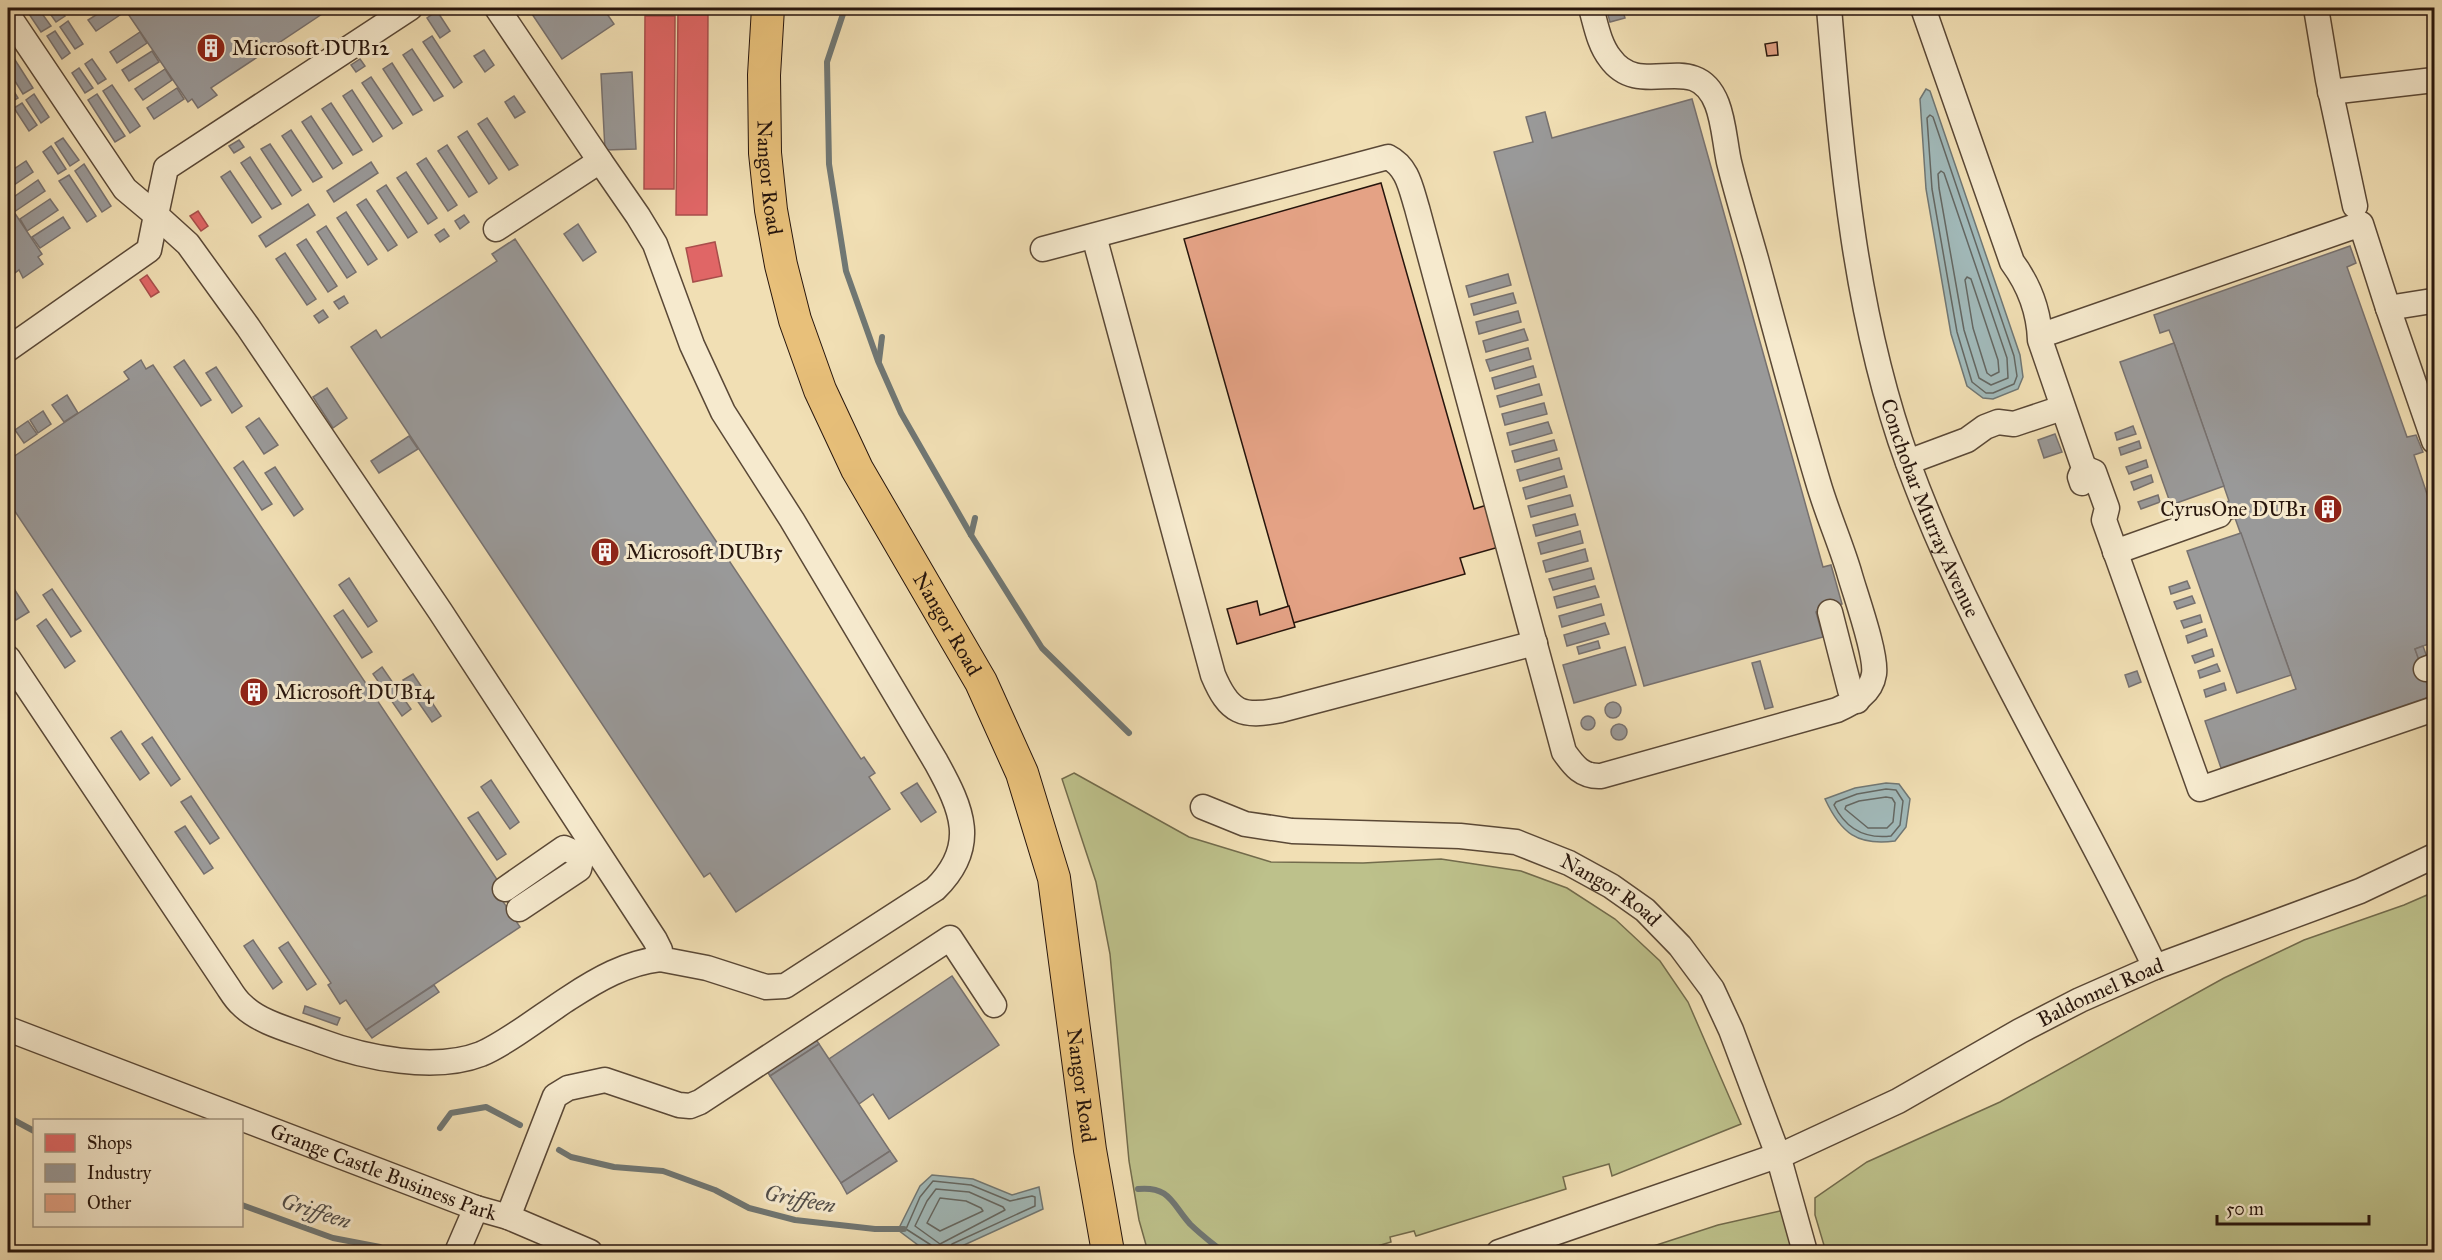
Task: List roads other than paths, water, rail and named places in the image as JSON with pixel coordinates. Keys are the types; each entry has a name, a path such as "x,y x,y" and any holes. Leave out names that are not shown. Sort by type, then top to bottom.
{"main road":[{"name":"Nangor Road","path":"768,8 764,75 765,153 771,210 781,265 795,320 820,390 856,469 981,682 1022,773 1054,878 1090,1150 1108,1252"}],"street":[{"path":"8,349 149,250 166,168 410,8"},
{"path":"8,658 242,1005 257,1016 336,1047 370,1057 398,1061 455,1060 483,1053 597,980 626,966 643,961 660,959 707,968 766,987 785,986 935,889 949,875 957,861 962,830 956,797 792,520 723,412 692,345 655,244 497,8"},
{"path":"1043,249 1388,157 1397,161 1407,175 1417,208 1564,752 1579,771 1594,776 1838,710 1857,701 1869,688 1874,673 1872,653 1845,559 1818,484 1729,162 1718,105 1705,87 1691,77 1675,74 1640,78 1625,73 1611,61 1602,46 1591,8"},
{"name":"Conchobar Murray Avenue","path":"1829,8 1848,216 1869,324 1888,400 1908,462 1951,571 1992,657 2155,967"},
{"path":"1923,8 2012,262 2012,284 2026,326 2046,336 2361,224 2434,441"},
{"path":"2316,8 2330,92 2355,206"},
{"path":"8,15 125,189 188,243 248,327 440,611 589,853 655,940 660,950 660,959"},
{"path":"2330,92 2434,80"},
{"path":"496,230 600,161"},
{"path":"1094,236 1213,675 1220,692 1230,704 1242,712 1254,715 1281,710 1535,643"},
{"path":"2388,308 2432,301"},
{"path":"2046,336 2062,408 2084,468 2080,477 2092,513 2104,520 2200,789 2434,709"},
{"path":"1908,462 1967,440 1985,442 2002,435 2014,424 2062,408"},
{"path":"2115,552 2218,514"},
{"path":"1830,612 1850,690 1857,701"},
{"name":"Nangor Road","path":"1203,807 1245,824 1292,831 1460,836 1516,842 1569,862 1611,886 1645,910 1680,946 1712,988 1778,1155 1805,1252"},
{"path":"505,889 564,848 589,853"},
{"path":"519,909 579,868 589,853"},
{"name":"Baldonnel Road","path":"1499,1252 1778,1155 1898,1101 2020,1030 2080,1000 2155,967 2360,891 2434,856"},
{"path":"508,1218 555,1096 568,1088 605,1080 679,1105 690,1106 700,1102 950,938 994,1005"},
{"name":"Grange Castle Business Park","path":"8,1029 476,1208 508,1218 590,1252"},
{"path":"457,1252 476,1208"}],"water":[{"path":"1926,89 1930,91 2020,355 2023,377 2018,389 1993,399 1983,398 1967,386 1951,334 1926,189 1920,99"},
{"path":"1886,783 1899,784 1910,799 1906,827 1895,841 1870,841 1852,835 1837,821 1825,799 1855,788"},
{"path":"932,1175 973,1179 1012,1195 1039,1187 1043,1209 951,1251 932,1251 922,1248 898,1230 920,1186"}],"waterway":[{"path":"845,8 827,62 829,164 846,271 878,361 901,413 971,535 1042,648 1129,733"},
{"path":"879,361 882,337"},
{"path":"971,535 975,518"},
{"name":"Griffeen","path":"440,1128 451,1113 486,1107 520,1125"},
{"name":"Griffeen","path":"8,1117 33,1130"},
{"name":"Griffeen","path":"559,1150 571,1157 614,1167 663,1171 715,1190 749,1208 795,1220 875,1229 904,1229"},
{"name":"Griffeen","path":"1138,1189 1157,1190 1164,1193 1190,1224 1223,1252"},
{"name":"Griffeen","path":"243,1205 333,1238 380,1247"}],"place":[{"name":"Microsoft DUB12","path":"211,48"},
{"name":"CyrusOne DUB1","path":"2328,509"},
{"name":"Microsoft DUB15","path":"605,552"},
{"name":"Microsoft DUB14","path":"254,692"}]}
